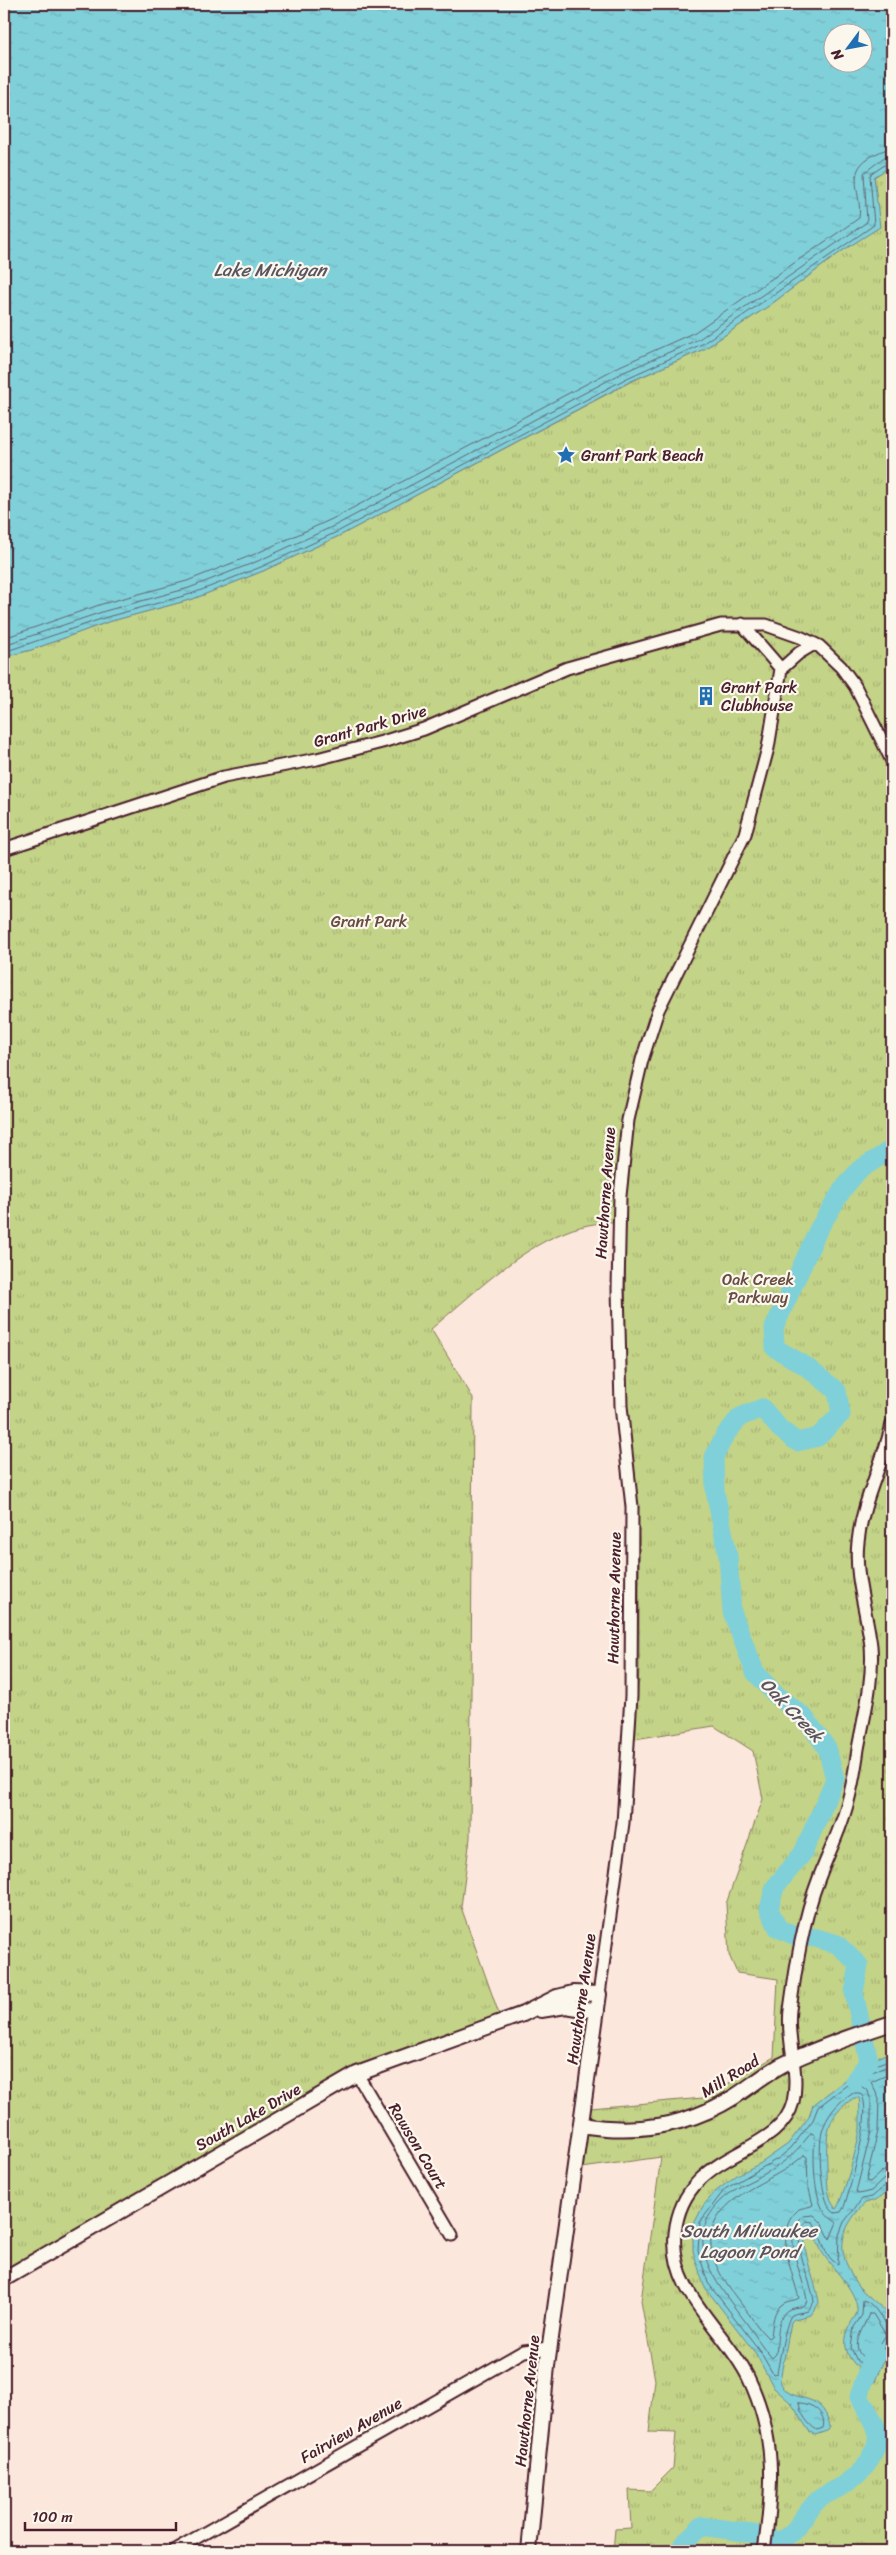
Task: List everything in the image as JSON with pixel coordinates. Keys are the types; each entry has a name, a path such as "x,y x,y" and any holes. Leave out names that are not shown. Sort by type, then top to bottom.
{"street":[{"name":"Grant Park Drive","path":"4,849 224,777 317,760 424,729 567,668 697,630 742,624 766,626 800,636 833,659 855,686 892,761"},
{"path":"742,624 781,669 799,653 814,644"},
{"name":"Hawthorne Avenue","path":"530,2551 549,2348 623,1823 631,1696 632,1506 621,1406 618,1290 620,1196 628,1120 642,1060 658,1010 745,834 768,748 781,669"},
{"path":"764,2551 769,2517 772,2461 763,2414 742,2365 695,2302 683,2282 676,2260 675,2235 681,2208 701,2178 718,2164 769,2134 789,2112 795,2089 789,2021 807,1919 819,1879 846,1811 858,1752 871,1661 859,1572 858,1544 863,1512 892,1424"},
{"name":"South Lake Drive","path":"4,2279 357,2074 523,2014 565,1995 587,1992 599,1994"},
{"name":"South Lake Drive","path":"523,2014 566,2006 597,2011"},
{"name":"Mill Road","path":"580,2125 631,2130 660,2127 685,2121 730,2100 792,2060 892,2023"},
{"name":"Rawson Court","path":"357,2074 452,2235"},
{"name":"Fairview Avenue","path":"173,2551 524,2351 549,2348"}],"green space":[{"name":"Grant Park","path":"890,167 892,178 892,2542 885,2551 613,2551 615,2529 631,2528 629,2490 650,2491 673,2468 676,2433 649,2432 655,2380 641,2301 661,2157 582,2168 591,2108 703,2098 774,2057 778,1979 737,1973 729,1955 726,1904 763,1799 753,1751 714,1726 635,1739 639,1668 639,1538 626,1393 625,1221 580,1227 547,1240 495,1275 431,1329 473,1398 470,1838 461,1907 499,2014 349,2070 4,2271 4,657 31,650 108,622 193,599 263,571 341,535 630,382 704,349 770,305 842,251 879,227 874,177"}],"water":[{"name":"Lake Michigan","path":"4,4 892,4 892,178 890,167 874,177 880,227 842,251 770,305 704,349 629,382 341,535 263,571 193,599 108,622 31,650 4,657"},
{"name":"South Milwaukee Lagoon Pond","path":"886,2054 892,2054 892,2186 880,2197 865,2203 852,2219 844,2235 843,2252 856,2284 888,2316 892,2335 889,2349 875,2382 855,2364 847,2351 847,2335 857,2313 855,2301 848,2286 822,2252 809,2225 805,2242 806,2252 819,2303 811,2315 794,2319 791,2322 780,2380 789,2393 812,2401 826,2414 830,2426 827,2431 815,2435 809,2431 791,2403 774,2388 756,2354 704,2286 693,2251 693,2226 703,2206 715,2192 737,2175 761,2163 788,2144 809,2117 813,2105 848,2078 855,2067","holes":["854,2098 859,2098 859,2135 846,2184 836,2209 831,2200 827,2183 827,2137 832,2120 837,2112"]}],"waterway":[{"name":"Oak Creek","path":"855,2080 869,2061 854,1993 859,1965 837,1944 816,1938 793,1935 778,1928 769,1909 775,1887 803,1853 835,1779 827,1748 805,1718 775,1694 755,1672 732,1612 728,1556 715,1491 714,1457 725,1435 740,1417 762,1408 780,1429 797,1442 818,1437 841,1414 837,1391 804,1365 775,1348 774,1328 818,1230 843,1189 859,1170 892,1149"},
{"name":"Oak Creek","path":"682,2551 683,2544 701,2526 745,2532 778,2541 795,2529 818,2500 844,2485 864,2468 874,2453 877,2437 875,2424 859,2397 874,2351"}],"place":[{"name":"Grant Park Beach","path":"566,455"},
{"name":"Grant Park Clubhouse","path":"706,696"}],"park label":[{"name":"Oak Creek Parkway","path":"758,1288"}]}
